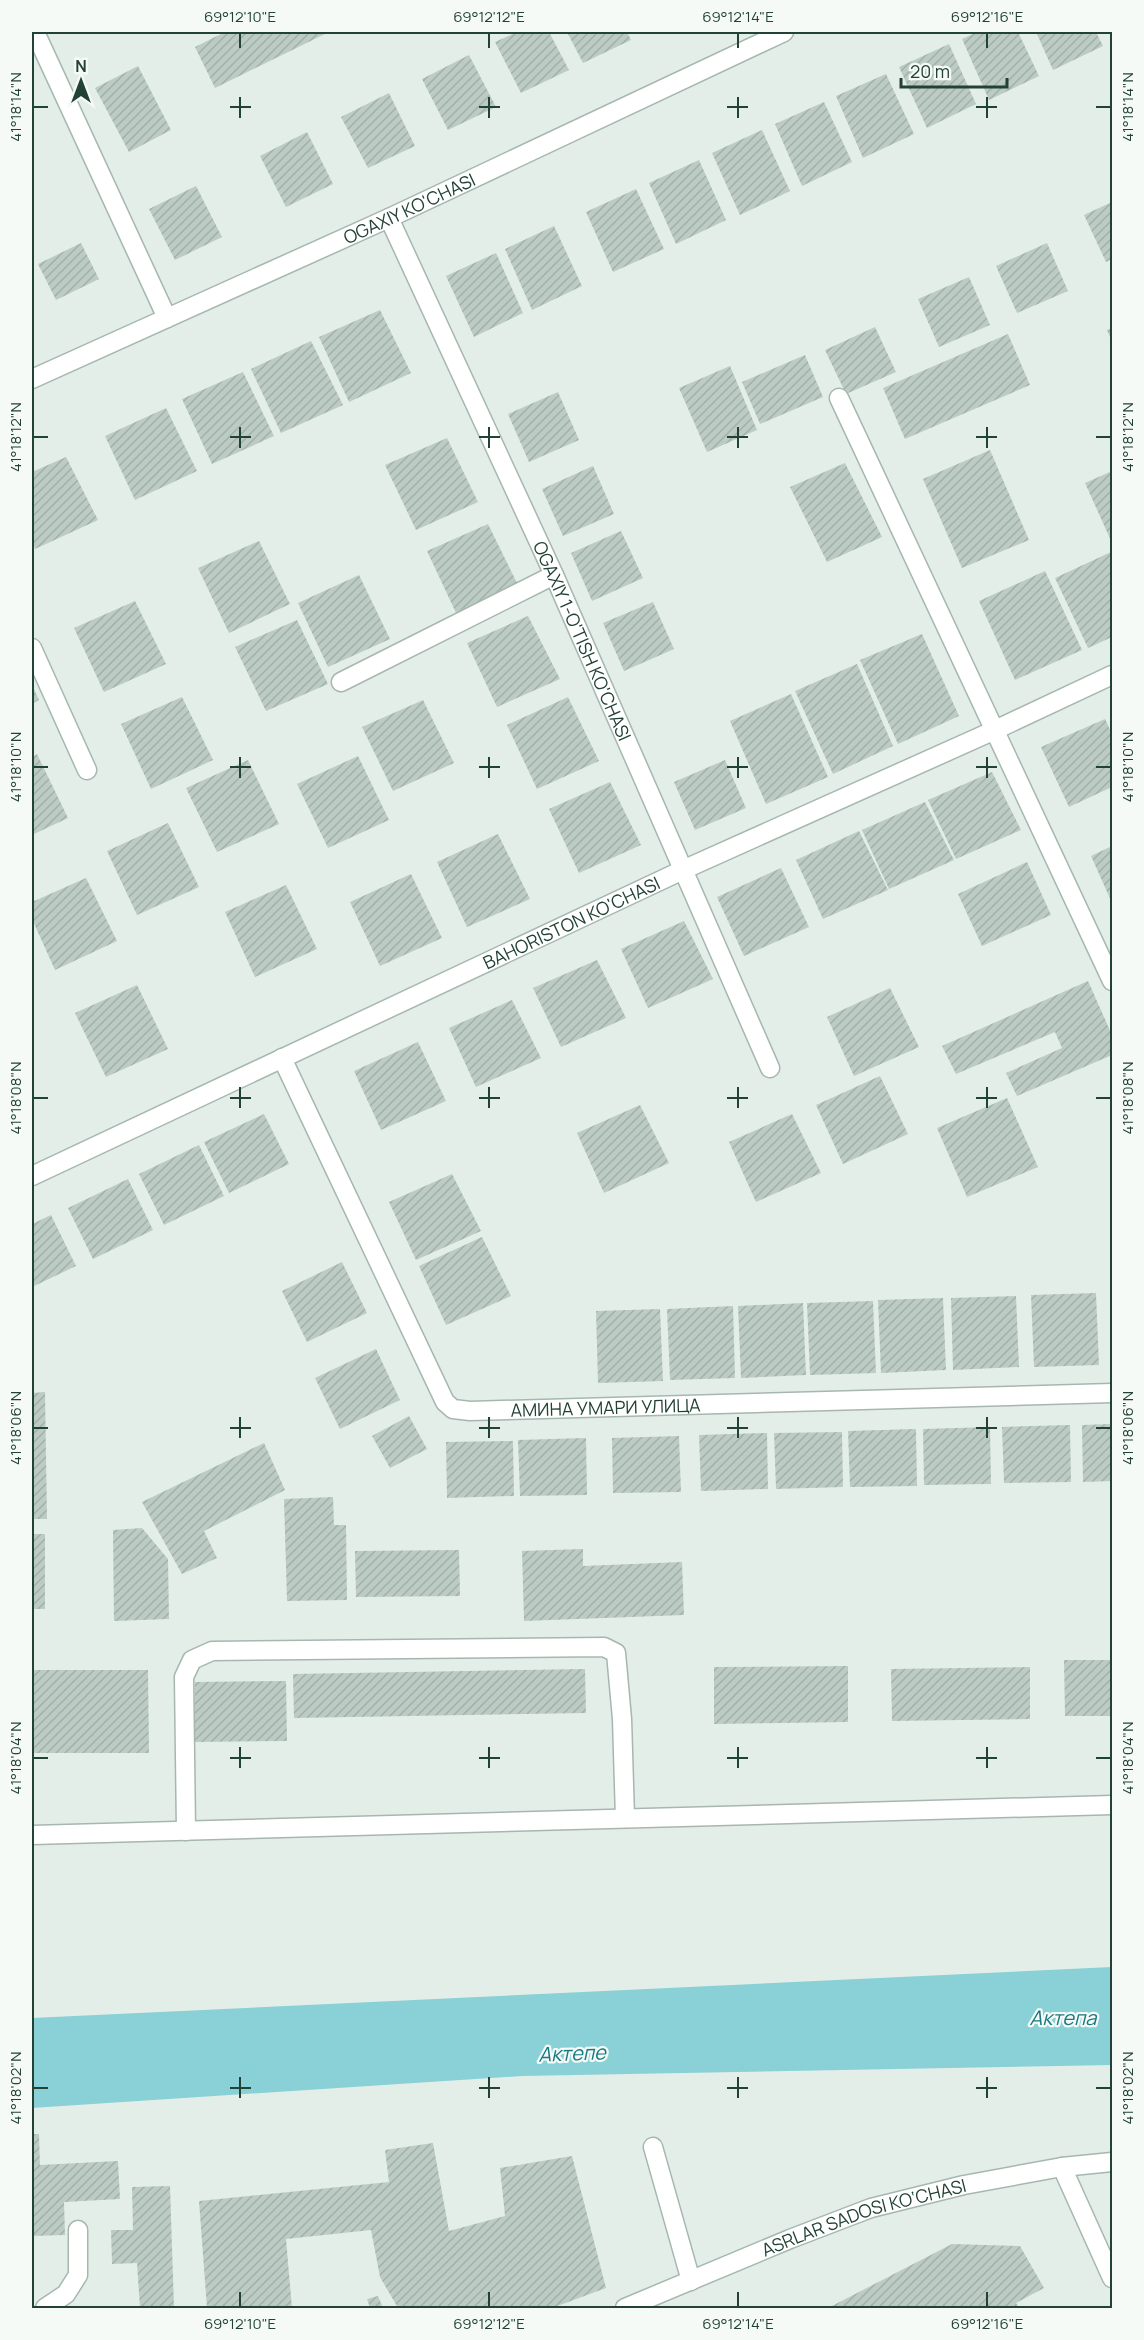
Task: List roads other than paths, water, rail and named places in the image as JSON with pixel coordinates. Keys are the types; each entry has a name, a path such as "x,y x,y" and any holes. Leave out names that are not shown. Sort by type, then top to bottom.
{"street":[{"path":"35,32 167,318"},
{"name":"OGAXIY KO'CHASI","path":"32,379 388,218 784,32"},
{"name":"OGAXIY 1-O'TISH KO'CHASI","path":"388,218 554,575 770,1068"},
{"path":"839,398 1113,981"},
{"path":"341,682 554,575"},
{"path":"32,648 87,770"},
{"name":"BAHORISTON KO'CHASI","path":"32,1176 685,870 1113,675"},
{"name":"АМИНА УМАРИ УЛИЦА","path":"282,1058 445,1402 453,1409 470,1411 1113,1393"},
{"path":"186,1831 184,1677 192,1660 212,1651 604,1647 616,1653 622,1719 625,1818"},
{"path":"32,1835 1113,1805"},
{"path":"653,2147 690,2281"},
{"name":"ASRLAR SADOSI KO‘CHASI","path":"625,2308 871,2208 964,2185 1062,2167 1113,2162"},
{"path":"1062,2167 1113,2278"},
{"path":"45,2308 66,2294 78,2275 78,2230"}],"water":[{"name":"Актепа","path":"1112,1967 1112,2065 522,2076 32,2108 32,2018"}],"water label":[{"name":"Актепе","path":"572,2053"}]}
